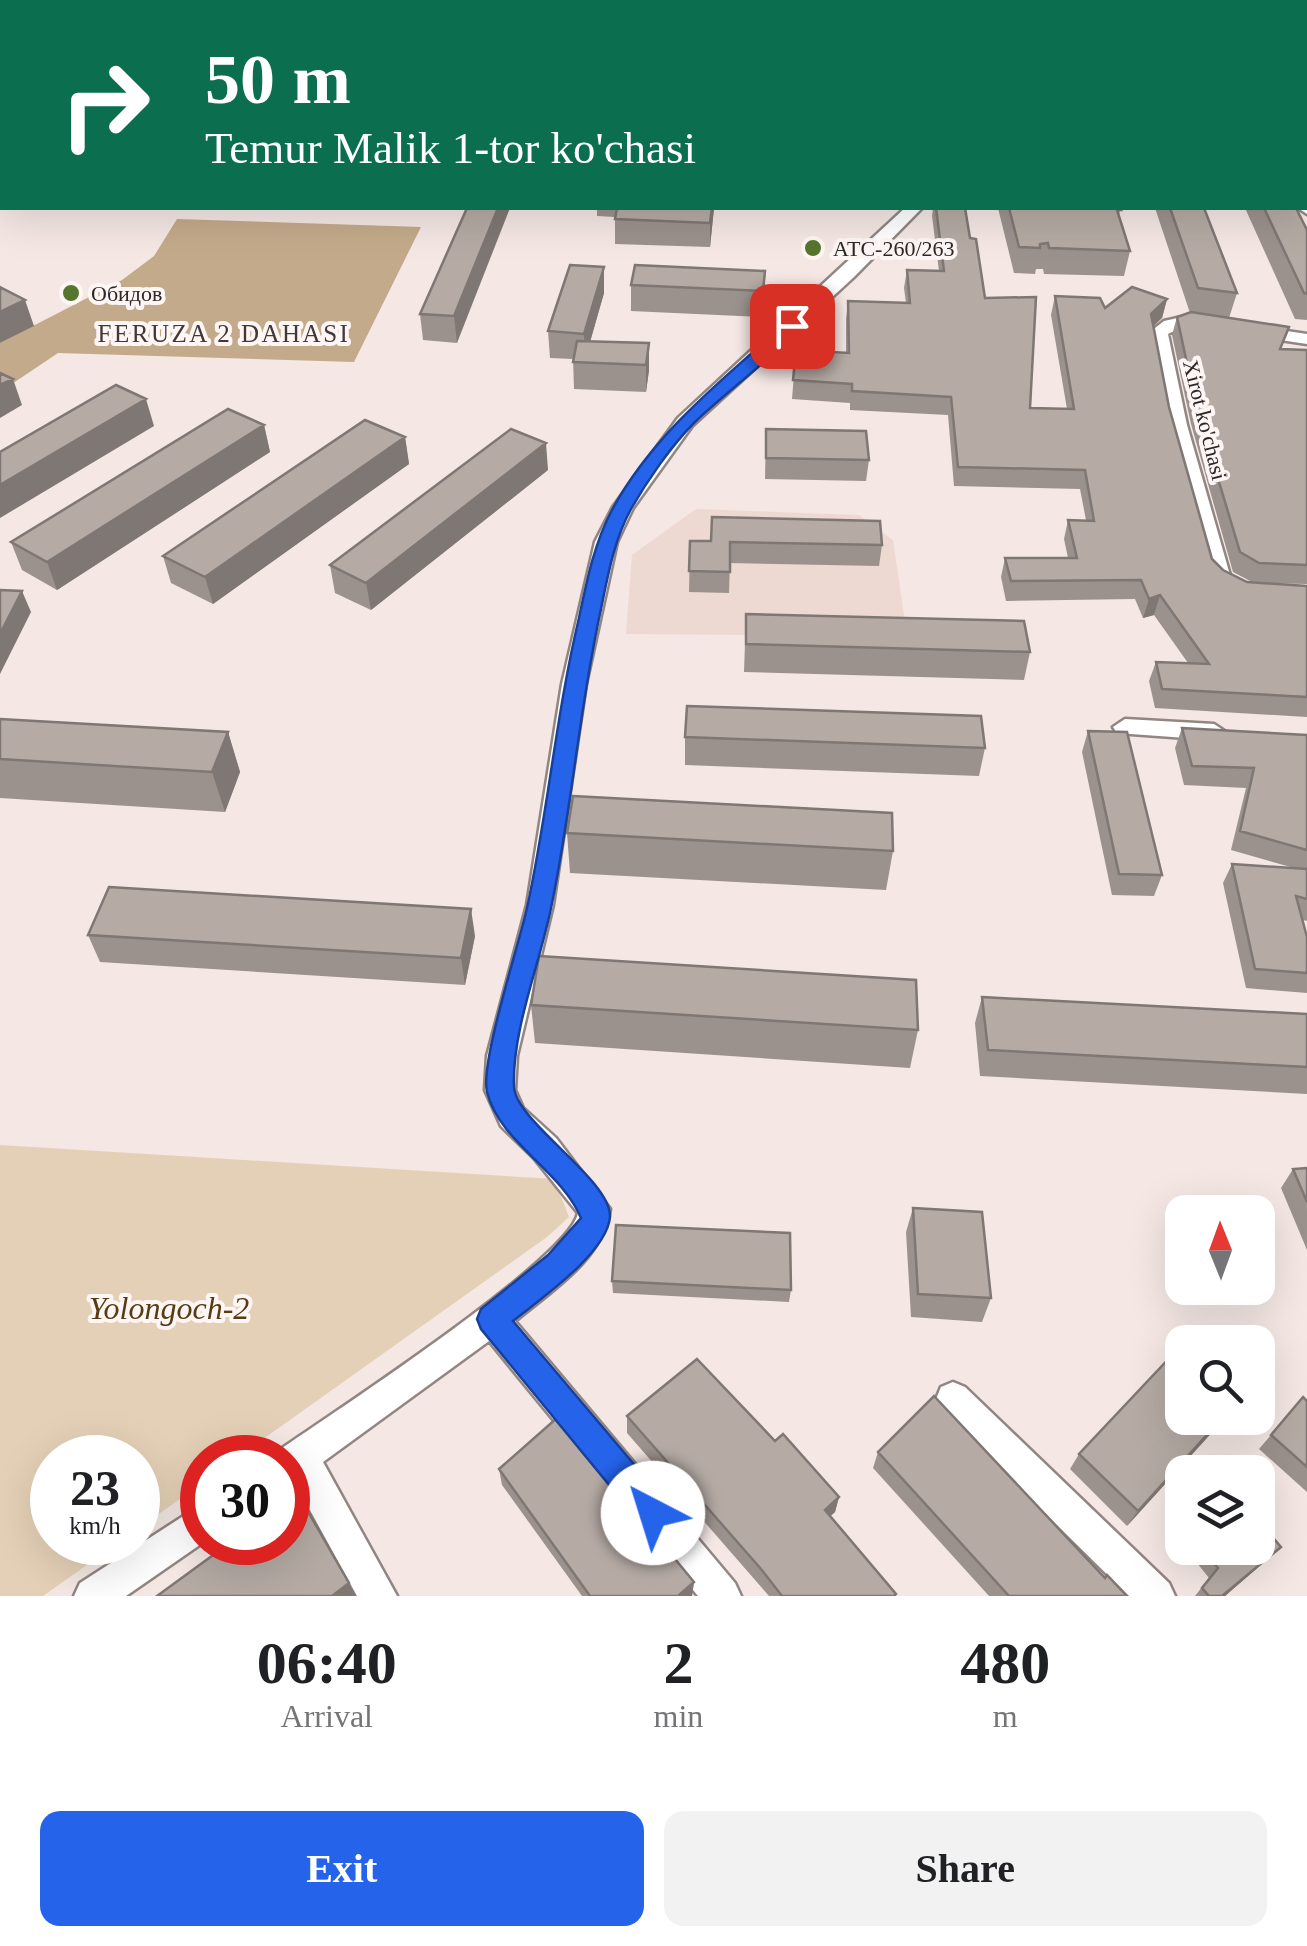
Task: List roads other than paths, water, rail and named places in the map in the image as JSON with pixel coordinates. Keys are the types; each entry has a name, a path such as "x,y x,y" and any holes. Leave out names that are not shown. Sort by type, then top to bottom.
{"street":[{"path":"310,1450 492,1319 558,1265 591,1229 594,1209 545,1148 512,1117 500,1090 502,1056 540,905 574,684 606,542 623,507 685,422 848,274 912,210"},
{"name":"Xirot ko'chasi","path":"1246,593 1229,587 1220,577 1177,425 1159,332 1166,326 1185,322 1307,339"},
{"path":"1124,727 1234,734"},
{"path":"492,1319 722,1596"},
{"path":"954,1399 1156,1596"},
{"path":"310,1487 378,1596"},
{"path":"93,1596 180,1537"}],"place":[{"name":"АТС-260/263","path":"813,248"},
{"name":"Обидов","path":"71,293"}],"district":[{"name":"FERUZA 2 DAHASI","path":"224,333"}],"park label":[{"name":"Yolongoch-2","path":"169,1308"}]}
